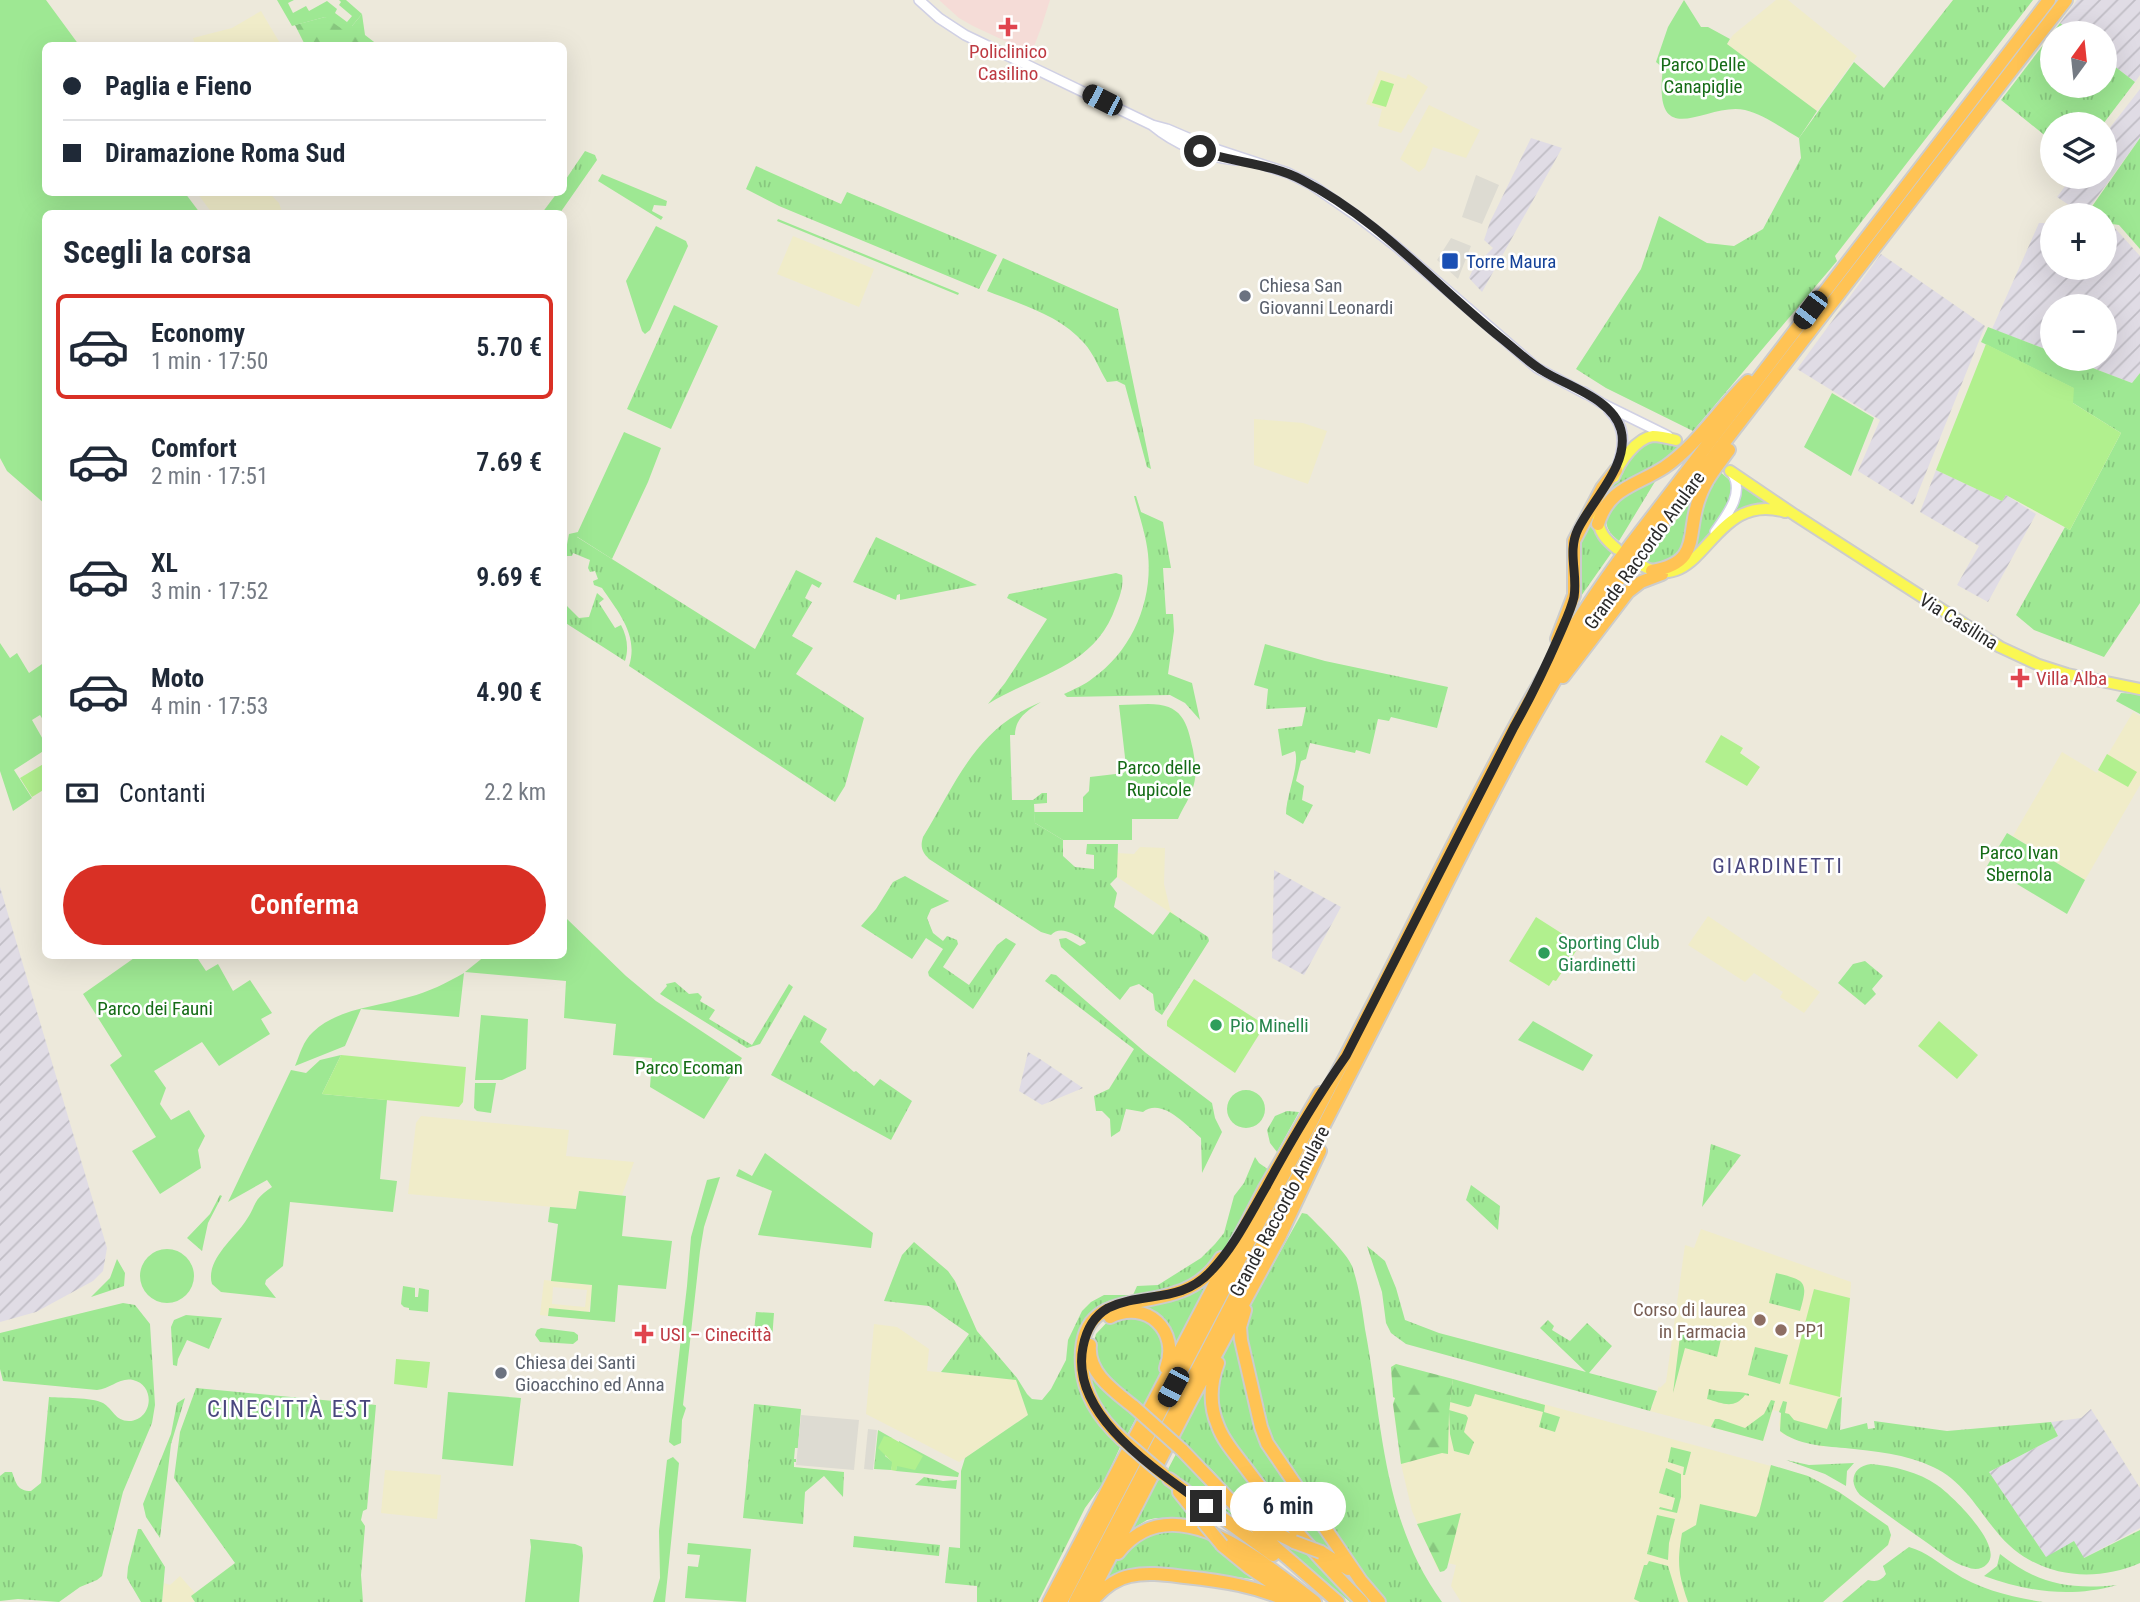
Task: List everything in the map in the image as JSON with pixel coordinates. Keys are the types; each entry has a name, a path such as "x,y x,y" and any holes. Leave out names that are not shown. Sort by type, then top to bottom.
{"highway":[{"name":"Grande Raccordo Anulare","path":"1351,1059 1514,727 1583,611 1614,566 2049,0"},
{"name":"Grande Raccordo Anulare","path":"1075,1602 1351,1059 1535,713 1577,642 1625,570 2066,0"},
{"path":"1535,713 1624,595 1652,570 1674,565 1684,557 1706,482 1791,365 1798,348"},
{"path":"1598,524 1611,498 1673,461 1742,387 1774,358"},
{"path":"1541,678 1574,598 1572,552 1575,537 1602,488 1616,470"},
{"path":"1351,1059 1279,1198 1241,1322 1240,1337 1262,1430 1278,1461 1379,1602"},
{"name":"Grande Raccordo Anulare","path":"1061,1602 1279,1198"},
{"path":"1279,1198 1241,1233 1213,1270 1195,1285 1171,1295 1115,1305 1101,1313 1090,1326 1082,1353 1084,1383 1097,1413 1122,1439 1166,1477 1252,1538 1328,1602"},
{"path":"1049,1602 1241,1233"},
{"path":"1089,1602 1232,1323 1254,1286"},
{"path":"1151,1405 1169,1358 1165,1331 1155,1320 1142,1313 1129,1311 1114,1315 1101,1325 1093,1337 1089,1353 1090,1361 1097,1372 1259,1524 1343,1564 1362,1581"},
{"path":"1232,1323 1212,1388 1212,1407 1220,1430 1278,1511 1362,1602"},
{"path":"1166,1477 1222,1545 1300,1602"},
{"path":"1221,1487 1276,1548 1338,1602"},
{"path":"1103,1572 1128,1541 1140,1531 1160,1525 1182,1525 1208,1532 1231,1543 1315,1602"},
{"path":"1089,1602 1113,1582 1144,1574 1234,1583 1291,1602"}],"main road":[{"path":"919,0 951,26 1152,125 1288,173 1312,185 1410,258 1486,326 1542,371 1676,440"},
{"path":"1152,125 1166,138 1200,151 1225,159 1252,162"},
{"path":"1602,404 1616,417 1622,431 1622,449 1600,505 1598,524 1604,537 1617,549"},
{"path":"1616,470 1646,438 1655,436 1676,440"},
{"path":"1708,542 1734,500 1737,482 1730,471"},
{"name":"Via Casilina","path":"1730,471 1976,633 2012,653 2067,674 2140,689"},
{"name":"Via Casilina","path":"1652,570 1676,571 1687,565 1708,542 1743,512 1755,509 1778,510 1795,515"}],"shaded area":[{"name":"Policlinico Casilino","path":"939,0 1050,0 1033,49 1029,52 959,18"},
{"path":"1776,0 1788,0 1857,56 1817,111 1727,44 1733,35"},
{"path":"2077,0 2140,0 2140,75 2135,82 2118,69 2118,21 2061,21"},
{"path":"261,11 279,42 194,42 193,38 232,28"},
{"path":"1379,70 1406,79 1408,74 1428,87 1401,133 1378,126 1382,109 1366,104"},
{"path":"2140,89 2140,138 2117,170 2117,119"},
{"path":"1429,105 1480,130 1466,158 1433,147 1425,167 1419,172 1400,159"},
{"path":"1531,138 1562,148 1482,292 1469,278 1474,267 1493,248 1484,240 1490,222"},
{"path":"1476,175 1499,185 1482,224 1462,217"},
{"path":"2063,189 2103,189 2093,203 2066,203 2057,197"},
{"path":"199,196 272,196 281,209 281,210 210,210"},
{"path":"2039,223 2040,280 2117,280 2117,230 2140,256 2140,373 2132,383 2100,371 2117,371 2117,294 2040,294 2040,347 1992,329"},
{"path":"793,236 874,269 859,307 777,274"},
{"path":"1451,238 1471,246 1458,279 1437,260"},
{"path":"1881,254 1985,326 1913,505 1858,471 1880,420 1797,369"},
{"path":"1254,419 1303,423 1327,431 1308,484 1254,465"},
{"path":"1936,470 2002,501 2006,495 2036,514 1988,602 1957,585 1979,546 1920,512"},
{"path":"2133,712 2140,716 2140,785 2085,880 2013,836 2062,752 2097,773"},
{"path":"1140,847 1165,848 1164,884 1170,909 1177,917 1117,877 1117,853 1134,854"},
{"path":"1274,870 1341,907 1304,975 1272,958"},
{"path":"0,887 107,1248 103,1271 93,1281 36,1312 0,1322"},
{"path":"1708,916 1820,992 1804,1013 1780,997 1783,992 1754,973 1745,982 1688,945"},
{"path":"1028,1052 1083,1088 1042,1105 1019,1091"},
{"path":"421,1116 569,1130 566,1156 634,1162 622,1195 579,1191 576,1209 408,1194 416,1123"},
{"path":"1701,1229 1851,1282 1850,1298 1815,1289 1789,1384 1842,1397 1839,1430 1823,1447 1781,1433 1781,1412 1773,1410 1763,1441 1650,1411 1659,1386 1660,1388 1666,1382 1685,1245 1694,1248"},
{"path":"544,1280 593,1285 589,1312 550,1309 548,1316 540,1315","holes":["553,1287 587,1290 585,1307 552,1304"]},
{"path":"874,1324 897,1327 929,1349 927,1371 1016,1379 1028,1415 959,1462 866,1414"},
{"path":"1396,1364 1808,1476 1839,1492 1888,1526 1891,1540 1823,1602 1461,1602 1451,1586 1456,1565 1448,1563 1444,1571 1438,1570 1412,1511 1401,1464 1393,1404 1395,1398 1391,1367"},
{"path":"2091,1409 2140,1488 2140,1528 2084,1558 2046,1557 1989,1472 2058,1436 2051,1422 2081,1418"},
{"path":"801,1415 859,1420 854,1470 796,1465"},
{"path":"868,1429 877,1430 873,1470 864,1469"},
{"path":"385,1470 441,1475 437,1519 381,1513"},
{"path":"180,1576 195,1593 191,1596 195,1602 162,1602 164,1583 170,1585"}],"green space":[{"path":"0,0 46,0 77,42 42,42 42,196 187,196 198,210 42,210 42,501 7,471 0,458"},
{"path":"277,0 294,0 288,3 293,13 306,6 309,11 327,1 337,9 335,13 347,22 352,16 339,5 339,0 346,0 362,14 352,26 342,29 325,17 292,26"},
{"name":"Parco Delle Canapiglie","path":"1684,0 1701,27 1708,27 1730,39 1727,44 1817,111 1799,138 1766,118 1745,110 1730,109 1686,119 1674,118 1666,110 1662,95 1663,68 1656,62 1668,27"},
{"path":"1953,0 2033,0 1835,256 1837,261 1693,431 1606,388 1576,369 1641,269 1659,216 1707,243 1734,246 1763,229 1801,158 1799,138 1854,62 1884,88"},
{"path":"362,14 365,35 374,42 304,42 295,25 325,17 352,26"},
{"path":"2040,49 2040,98 2118,98 2118,69 2135,82 2112,112 2040,112 2040,132 2001,100"},
{"path":"1381,80 1394,84 1386,107 1372,103"},
{"path":"2140,138 2140,249 2117,225 2117,203 2094,203 2104,189 2117,189 2117,171"},
{"path":"585,151 595,155 597,160 562,210 544,210 555,196 567,196 567,178"},
{"path":"756,166 841,204 847,192 997,255 979,289 779,206 746,189"},
{"path":"602,174 667,201 666,206 654,205 652,211 663,217 661,220 598,181"},
{"path":"778,219 959,293 958,295 777,221"},
{"path":"656,226 686,241 688,246 650,330 645,334 626,281"},
{"path":"1003,258 1118,309 1151,469 1147,467 1125,385 1117,381 1107,382 1088,347 1063,325 1039,311 987,291"},
{"path":"674,305 718,326 671,429 627,409"},
{"path":"1988,327 2040,347 2040,371 2100,371 2132,383 2140,373 2140,603 2104,657 2034,630 2016,615 2065,527 2070,530 2121,433 2073,403 2073,388 1981,342"},
{"path":"1986,344 2074,388 2073,403 2121,433 2070,530 2006,495 2002,501 1936,470"},
{"path":"1832,393 1874,418 1851,476 1804,447"},
{"path":"624,432 661,448 612,559 576,536"},
{"path":"1656,439 1681,448 1604,501 1636,447"},
{"path":"1717,469 1734,484 1727,512 1694,553 1682,563 1700,499"},
{"path":"1659,475 1619,541 1610,533 1607,524 1610,503"},
{"path":"1739,480 1777,506 1748,507 1726,521 1737,505"},
{"path":"1696,495 1682,556 1660,566 1644,561"},
{"path":"1134,496 1141,512 1163,522 1171,568 1163,568 1166,614 1173,614 1174,631 1168,674 1192,683 1200,720 1185,703 1170,695 1067,697 1064,694 1083,685 1107,667 1119,654 1137,624 1149,572 1144,532"},
{"path":"1593,518 1598,537 1612,552 1579,599 1575,549"},
{"path":"578,532 577,537 755,649 796,570 822,583 819,588 812,584 805,598 812,602 792,636 813,648 796,674 864,718 845,786 835,802 629,666 631,644 625,624 602,588 594,585 593,581 598,579 595,571 590,572 588,568 590,560 573,553 572,556 567,556 569,534"},
{"path":"876,537 977,585 900,600 900,594 896,600 853,582"},
{"path":"1116,573 1122,575 1120,595 1106,627 1094,643 1062,667 988,704 1047,619 1007,598 1009,594"},
{"path":"597,593 604,599 599,603 615,628 621,625 623,629 627,647 625,661 567,624 567,606 579,618 589,617"},
{"path":"0,643 10,658 17,653 29,673 42,664 42,718 40,715 32,720 42,738 42,752 14,770 32,798 13,811 0,771"},
{"path":"1265,644 1325,661 1448,687 1437,728 1391,717 1389,721 1378,719 1370,754 1310,743 1306,759 1301,761 1296,781 1304,786 1302,800 1313,805 1303,824 1286,814 1296,757 1295,751 1282,756 1278,729 1302,726 1306,707 1266,709 1268,689 1254,685"},
{"path":"2121,693 2140,694 2140,714 2116,701"},
{"path":"1041,702 1023,715 1017,724 1015,735 1010,735 1012,800 1033,800 1042,793 1047,793 1047,803 1034,804 1035,823 1063,840 1063,856 1075,867 1094,869 1094,855 1086,854 1087,844 1118,844 1117,877 1110,884 1117,893 1114,907 1153,935 1170,912 1208,937 1209,941 1162,1015 1155,1010 1153,994 1139,984 1130,987 1120,1000 1061,947 1059,939 1066,938 1080,946 1086,943 1084,940 1063,931 1051,935 1041,932 929,859 922,849 923,837 970,758 1000,726 1018,713"},
{"name":"Parco delle Rupicole","path":"1148,704 1169,707 1176,711 1185,723 1191,740 1195,780 1178,819 1132,819 1132,840 1063,840 1035,823 1034,812 1083,812 1083,797 1089,791 1090,777 1124,773 1126,766 1119,705"},
{"path":"1721,735 1743,748 1740,753 1760,767 1747,786 1705,762"},
{"path":"2107,754 2137,772 2128,787 2098,770"},
{"path":"42,765 42,791 32,797 20,778"},
{"name":"Parco Ivan Sbernola","path":"2007,833 2085,880 2067,914 1987,866"},
{"path":"905,876 949,901 931,909 927,918 933,933 943,941 947,936 957,940 958,944 943,967 969,985 997,945 1006,938 1016,944 973,1009 929,976 928,972 943,949 926,938 912,959 861,926 876,909 893,882"},
{"name":"Sporting Club Giardinetti","path":"1536,917 1580,945 1556,981 1553,980 1549,986 1509,961"},
{"name":"Parco Ecoman","path":"567,919 656,1001 742,1058 704,1119 650,1087 652,1058 613,1055 616,1024 564,1018 566,981 465,972 481,959 567,959"},
{"name":"Parco dei Fauni","path":"133,959 198,959 206,971 218,964 233,991 250,980 272,1013 261,1019 270,1034 219,1066 202,1042 154,1071 166,1088 160,1104 171,1120 189,1110 205,1136 198,1150 201,1168 160,1194 132,1151 156,1137 110,1065 122,1056 83,994"},
{"path":"1865,961 1883,976 1872,989 1876,994 1865,1005 1838,983 1853,964"},
{"path":"464,973 459,1017 361,1009 345,1046 295,1066 310,1036 323,1024 358,1009 424,993"},
{"path":"1051,974 1056,975 1146,1053 1212,1103 1222,1132 1202,1173 1201,1138 1166,1110 1150,1108 1143,1112 1126,1109 1120,1131 1111,1137 1110,1119 1102,1111 1096,1111 1094,1096 1109,1089 1134,1049 1045,981"},
{"name":"Pio Minelli","path":"1194,979 1265,1025 1235,1073 1167,1026 1167,1021"},
{"path":"675,982 689,994 698,993 702,997 700,1001 715,1010 709,1019 752,1045 789,984 793,987 760,1044 747,1048 660,994 666,984"},
{"path":"481,1015 528,1019 526,1069 502,1080 475,1080"},
{"path":"804,1015 827,1029 820,1042 854,1072 874,1086 880,1079 912,1101 891,1140 771,1075"},
{"path":"1533,1021 1593,1055 1583,1071 1518,1040"},
{"path":"1939,1021 1978,1055 1957,1079 1918,1046"},
{"path":"341,1055 322,1094 387,1100 380,1179 397,1181 393,1212 290,1202 283,1266 266,1280 265,1284 276,1298 221,1292 212,1284 211,1275 216,1258 245,1222 258,1199 272,1187 267,1180 228,1202 291,1070 306,1073 320,1060"},
{"path":"341,1055 466,1067 463,1102 459,1107 322,1094"},
{"path":"475,1083 496,1083 491,1113 474,1108"},
{"path":"1246,1090 1259,1096 1265,1109 1259,1122 1246,1128 1233,1122 1227,1109 1233,1096"},
{"path":"1287,1111 1299,1112 1277,1152 1270,1143 1267,1130 1275,1116"},
{"path":"1711,1144 1741,1155 1702,1207"},
{"path":"765,1153 873,1233 871,1248 758,1235 772,1191 736,1176 739,1169 752,1176"},
{"path":"1255,1157 1269,1170 1252,1204 1221,1254 1194,1281 1177,1290 1113,1302 1077,1350 1075,1362 1081,1387 1121,1445 1104,1482 1085,1508 1038,1602 977,1602 977,1586 945,1583 949,1547 960,1548 961,1471 965,1458 1028,1415 1016,1380 941,1372 969,1334 929,1306 884,1301 902,1255 914,1242 948,1271 977,1331 1017,1378 1027,1394 1032,1399 1042,1400 1066,1360 1068,1340 1082,1311 1104,1295 1133,1295 1137,1286 1158,1285 1201,1258 1224,1233 1234,1196 1244,1183"},
{"path":"720,1177 704,1227 683,1405 686,1408 682,1420 681,1443 674,1446 669,1442 691,1237 707,1180"},
{"path":"1471,1185 1500,1206 1498,1230 1466,1200"},
{"path":"579,1191 626,1196 622,1236 672,1241 666,1289 618,1285 615,1322 548,1316 549,1308 590,1312 592,1285 551,1281 558,1224 548,1222 550,1207 576,1209"},
{"path":"220,1195 222,1196 208,1223 202,1251 187,1238 210,1214"},
{"path":"1302,1213 1307,1214 1332,1239 1352,1266 1360,1297 1381,1436 1396,1505 1422,1571 1442,1602 1384,1602 1371,1587 1266,1432 1245,1337 1249,1308"},
{"path":"1367,1246 1385,1261 1405,1320 1439,1333 1586,1372 1540,1328 1548,1320 1554,1326 1552,1330 1570,1341 1587,1323 1612,1346 1589,1373 1657,1391 1650,1411 1406,1344 1391,1333 1386,1323 1382,1292"},
{"path":"167,1249 186,1257 194,1276 186,1295 167,1303 148,1295 140,1276 148,1257"},
{"path":"117,1259 125,1273 124,1286 91,1297 110,1278"},
{"path":"1776,1273 1802,1283 1804,1293 1800,1311 1769,1303"},
{"path":"1213,1278 1177,1348 1173,1350 1134,1304"},
{"path":"403,1286 415,1288 415,1297 418,1297 419,1288 429,1290 428,1312 409,1310 401,1304"},
{"path":"1814,1289 1850,1298 1840,1397 1789,1384"},
{"path":"123,1303 135,1305 150,1324 155,1405 152,1423 123,1492 102,1576 59,1602 18,1599 0,1601 0,1476 5,1472 12,1472 18,1486 26,1491 31,1491 41,1483 49,1397 98,1401 120,1419 129,1421 143,1415 149,1402 145,1388 133,1380 124,1380 97,1390 3,1381 0,1369 0,1333"},
{"path":"756,1312 774,1313 772,1340 753,1341"},
{"path":"1135,1313 1163,1332 1165,1365 1142,1408 1096,1366 1092,1348 1096,1334 1110,1319"},
{"path":"186,1315 222,1318 209,1349 187,1340 177,1366 173,1365 171,1327 174,1320"},
{"path":"541,1328 574,1332 578,1335 578,1340 573,1344 540,1342 535,1335"},
{"path":"1681,1328 1721,1339 1717,1357 1685,1348 1673,1393"},
{"path":"1235,1331 1258,1428 1339,1555 1314,1545 1230,1442 1215,1402 1222,1359"},
{"path":"1755,1347 1788,1355 1780,1384 1748,1375"},
{"path":"396,1359 430,1362 427,1388 394,1384"},
{"path":"1396,1364 1453,1379 1448,1454 1442,1453 1401,1464 1391,1367"},
{"path":"1090,1368 1137,1416 1126,1437 1105,1418 1085,1369"},
{"path":"1453,1379 1545,1405 1544,1412 1560,1417 1555,1432 1539,1427 1543,1412 1475,1394 1471,1406 1468,1407 1450,1402"},
{"path":"1207,1382 1208,1407 1273,1512 1294,1539 1255,1517 1213,1471 1178,1441"},
{"path":"196,1388 376,1405 367,1509 363,1511 361,1520 365,1526 361,1575 363,1602 195,1602 191,1596 235,1563 174,1478 180,1432"},
{"path":"1709,1389 1744,1393 1749,1396 1745,1395 1737,1403 1723,1403 1707,1399"},
{"path":"448,1392 521,1398 513,1466 442,1459"},
{"path":"1842,1397 1840,1430 1867,1423 1868,1429 1875,1428 1874,1421 1947,1431 2051,1422 2058,1436 1989,1472 2046,1557 2074,1541 2084,1558 2140,1530 2140,1563 2101,1574 2062,1572 2044,1567 2010,1546 1961,1487 1933,1467 1890,1454 1811,1444 1780,1431 1779,1412 1783,1401 1787,1402 1785,1413 1794,1420 1827,1429 1838,1399"},
{"path":"185,1398 171,1444 160,1538 146,1517 143,1504 171,1434 177,1403"},
{"path":"1771,1400 1775,1401 1763,1441 1711,1427 1715,1419 1719,1419 1745,1428 1764,1414"},
{"path":"754,1404 801,1409 794,1467 844,1472 843,1497 824,1476 805,1492 803,1524 743,1518"},
{"path":"1449,1410 1468,1418 1464,1432 1474,1442 1469,1455 1454,1451"},
{"path":"878,1430 892,1438 885,1456 893,1462 891,1470 874,1469"},
{"path":"884,1436 923,1456 915,1470 897,1466 896,1471 891,1470 892,1462 878,1448"},
{"path":"899,1441 959,1473 958,1477 896,1471"},
{"path":"1671,1447 1691,1452 1685,1475 1684,1467 1668,1462"},
{"path":"1176,1454 1222,1506 1240,1517 1269,1546 1166,1473"},
{"path":"673,1457 679,1463 665,1602 653,1602 660,1578 659,1531 667,1460"},
{"path":"1786,1460 1809,1465 1854,1463 1847,1471 1846,1486 1825,1474"},
{"path":"1871,1464 1914,1473 1930,1480 1944,1491 1983,1534 1991,1556 1987,1564 1975,1569 1956,1563 1860,1495 1854,1485 1854,1475 1860,1468"},
{"path":"1771,1465 1808,1476 1839,1492 1888,1526 1891,1535 1888,1545 1823,1602 1688,1602 1679,1568 1682,1533 1696,1525 1700,1504 1756,1517"},
{"path":"1666,1468 1681,1474 1681,1497 1677,1513 1659,1509 1672,1510 1675,1498 1659,1493"},
{"path":"924,1477 943,1481 957,1480 956,1489 915,1485"},
{"path":"1158,1478 1167,1485 1194,1520 1156,1518 1147,1520 1129,1531"},
{"path":"1461,1513 1447,1568 1440,1572 1417,1524"},
{"path":"1657,1515 1675,1519 1668,1560 1647,1554"},
{"path":"138,1529 141,1529 165,1567 162,1602 141,1602 127,1578"},
{"path":"1151,1530 1206,1533 1265,1581 1143,1568 1124,1571 1105,1579 1123,1551"},
{"path":"854,1536 940,1545 939,1556 853,1547"},
{"path":"530,1539 582,1547 579,1602 525,1602"},
{"path":"1275,1539 1305,1550 1354,1602 1350,1602"},
{"path":"688,1543 751,1549 746,1602 685,1598 688,1566 698,1567 700,1555 687,1554"},
{"path":"1909,1547 1974,1584 2043,1602 1842,1602 1868,1580 1876,1581 1882,1578 1886,1574 1883,1566"},
{"path":"2000,1554 2027,1572 2055,1583 2117,1585 2083,1591 2050,1591 2017,1586 1984,1576 1997,1566"},
{"path":"1649,1561 1668,1566 1679,1602 1640,1602 1634,1599 1644,1565"}],"place":[{"name":"Policlinico Casilino","path":"1008,27"},
{"name":"Torre Maura","path":"1450,261"},
{"name":"Chiesa San Giovanni Leonardi","path":"1245,296"},
{"name":"Villa Alba","path":"2020,678"},
{"name":"Sporting Club Giardinetti","path":"1544,953"},
{"name":"Pio Minelli","path":"1216,1025"},
{"name":"Corso di laurea in Farmacia","path":"1760,1320"},
{"name":"PP1","path":"1781,1330"},
{"name":"USI – Cinecittà","path":"644,1334"},
{"name":"Chiesa dei Santi Gioacchino ed Anna","path":"501,1373"}],"district":[{"name":"GIARDINETTI","path":"1778,866"},
{"name":"CINECITTÀ EST","path":"290,1409"}],"route":[{"path":"1200,151 1288,173 1349,209 1418,264 1486,326 1538,368 1586,394 1615,415 1622,431 1623,443 1616,470 1602,488 1575,537 1572,552 1574,598 1541,678 1346,1056 1311,1105 1241,1233 1213,1270 1199,1282 1171,1295 1113,1306 1097,1317 1086,1334 1081,1358 1082,1372 1097,1413 1109,1427 1164,1475 1206,1506"}]}
